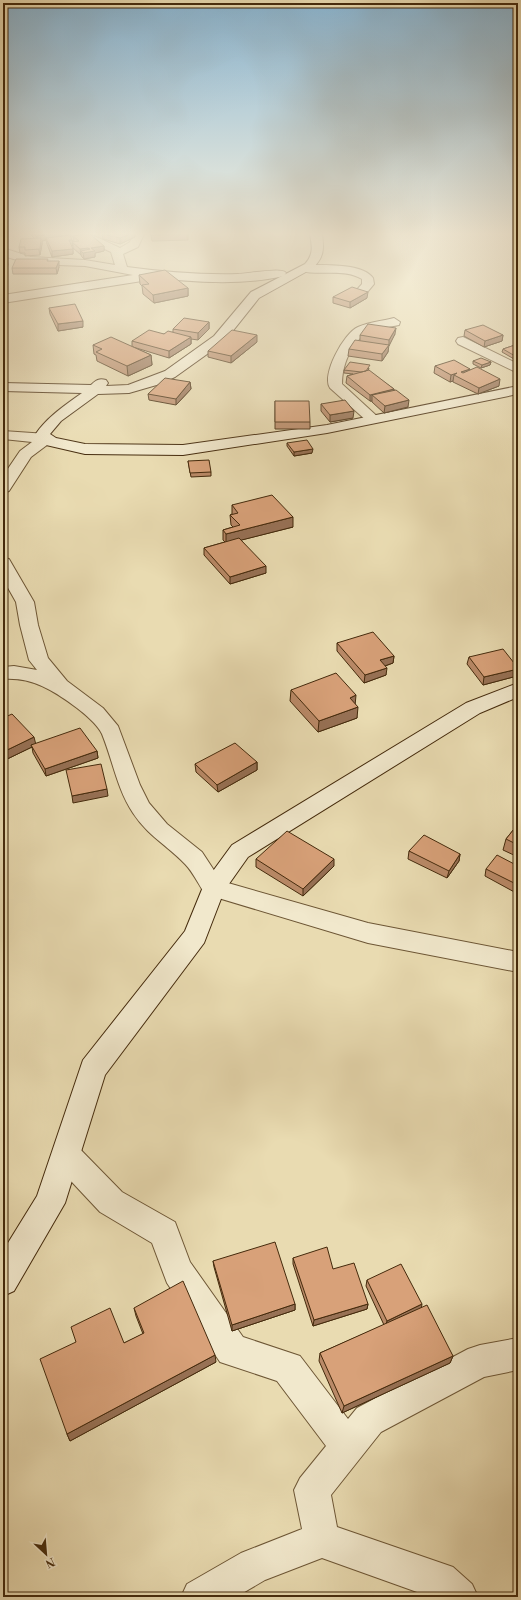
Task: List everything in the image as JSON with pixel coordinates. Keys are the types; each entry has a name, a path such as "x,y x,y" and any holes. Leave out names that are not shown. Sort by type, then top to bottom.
{"street":[{"path":"3,387 98,386 134,381 158,372 200,344 220,326 231,309"},
{"path":"3,381 129,388 142,386 170,374 219,339 244,309"},
{"path":"374,419 336,385 335,370 347,346 361,330 394,322"},
{"path":"463,340 518,369"},
{"path":"98,386 59,414 49,424 42,435 51,442 85,449 183,450 326,429 518,390"},
{"path":"3,435 47,439"},
{"path":"3,488 26,454 47,439"},
{"path":"3,563 25,602 29,625 39,660 61,686 96,713 111,731 129,785 141,808 159,830 194,858 213,888 368,933 518,962"},
{"path":"3,673 14,672 40,677 61,686"},
{"path":"3,1280 50,1202 93,1069 195,936 213,888 240,850 473,708 518,689"},
{"path":"66,1155 111,1202 164,1233 178,1272 232,1350 288,1368 348,1447"},
{"path":"322,1540 312,1490 370,1420 480,1361 518,1354"},
{"path":"200,1597 254,1566 322,1540 440,1580 460,1597"}],"building":[{"path":"49,309 77,309 83,321 58,324"},
{"path":"184,318 209,322 198,333 173,329"},
{"path":"368,324 396,328 389,340 360,335"},
{"path":"483,325 503,335 485,341 465,330"},
{"path":"149,330 164,334 168,331 191,337 169,351 132,341"},
{"path":"232,330 257,335 231,356 208,351"},
{"path":"111,337 151,355 127,366 96,352 102,349 93,345"},
{"path":"355,340 389,345 382,354 349,349"},
{"path":"518,344 518,355 515,356 503,349"},
{"path":"481,358 491,362 482,365 473,361"},
{"path":"454,360 470,369 461,372 463,373 477,367 500,379 479,388 454,375 457,373 451,375 435,366"},
{"path":"350,362 370,365 366,371 361,372 344,370"},
{"path":"369,370 394,389 370,395 347,376"},
{"path":"165,378 190,382 176,399 148,394"},
{"path":"396,390 409,400 385,406 372,395"},
{"path":"345,400 354,411 330,415 321,404"},
{"path":"275,401 309,401 310,422 275,422"},
{"path":"307,440 313,449 294,452 287,443"},
{"path":"209,460 211,472 190,473 188,461"},
{"path":"272,495 293,517 226,534 223,530 240,525 230,515 238,513 232,505"},
{"path":"239,538 266,566 230,577 204,548"},
{"path":"373,632 394,656 380,660 387,668 365,675 337,643"},
{"path":"503,649 518,669 484,677 469,657"},
{"path":"336,673 356,695 350,698 358,707 319,721 291,690"},
{"path":"12,714 34,737 3,752 3,718"},
{"path":"80,728 97,751 45,769 31,745"},
{"path":"235,743 257,762 217,785 195,764"},
{"path":"101,764 107,789 72,796 66,770"},
{"path":"518,824 518,845 506,839"},
{"path":"287,831 334,859 303,889 256,859"},
{"path":"424,835 460,854 449,871 409,851"},
{"path":"497,855 518,866 518,885 486,869"},
{"path":"275,1242 295,1304 232,1325 213,1261"},
{"path":"327,1247 333,1269 354,1263 368,1304 314,1320 293,1258"},
{"path":"401,1264 422,1304 387,1321 367,1280"},
{"path":"183,1281 215,1355 67,1434 40,1359 76,1342 71,1327 110,1308 124,1343 144,1333 134,1308"},
{"path":"427,1305 453,1356 344,1406 320,1353"}]}
